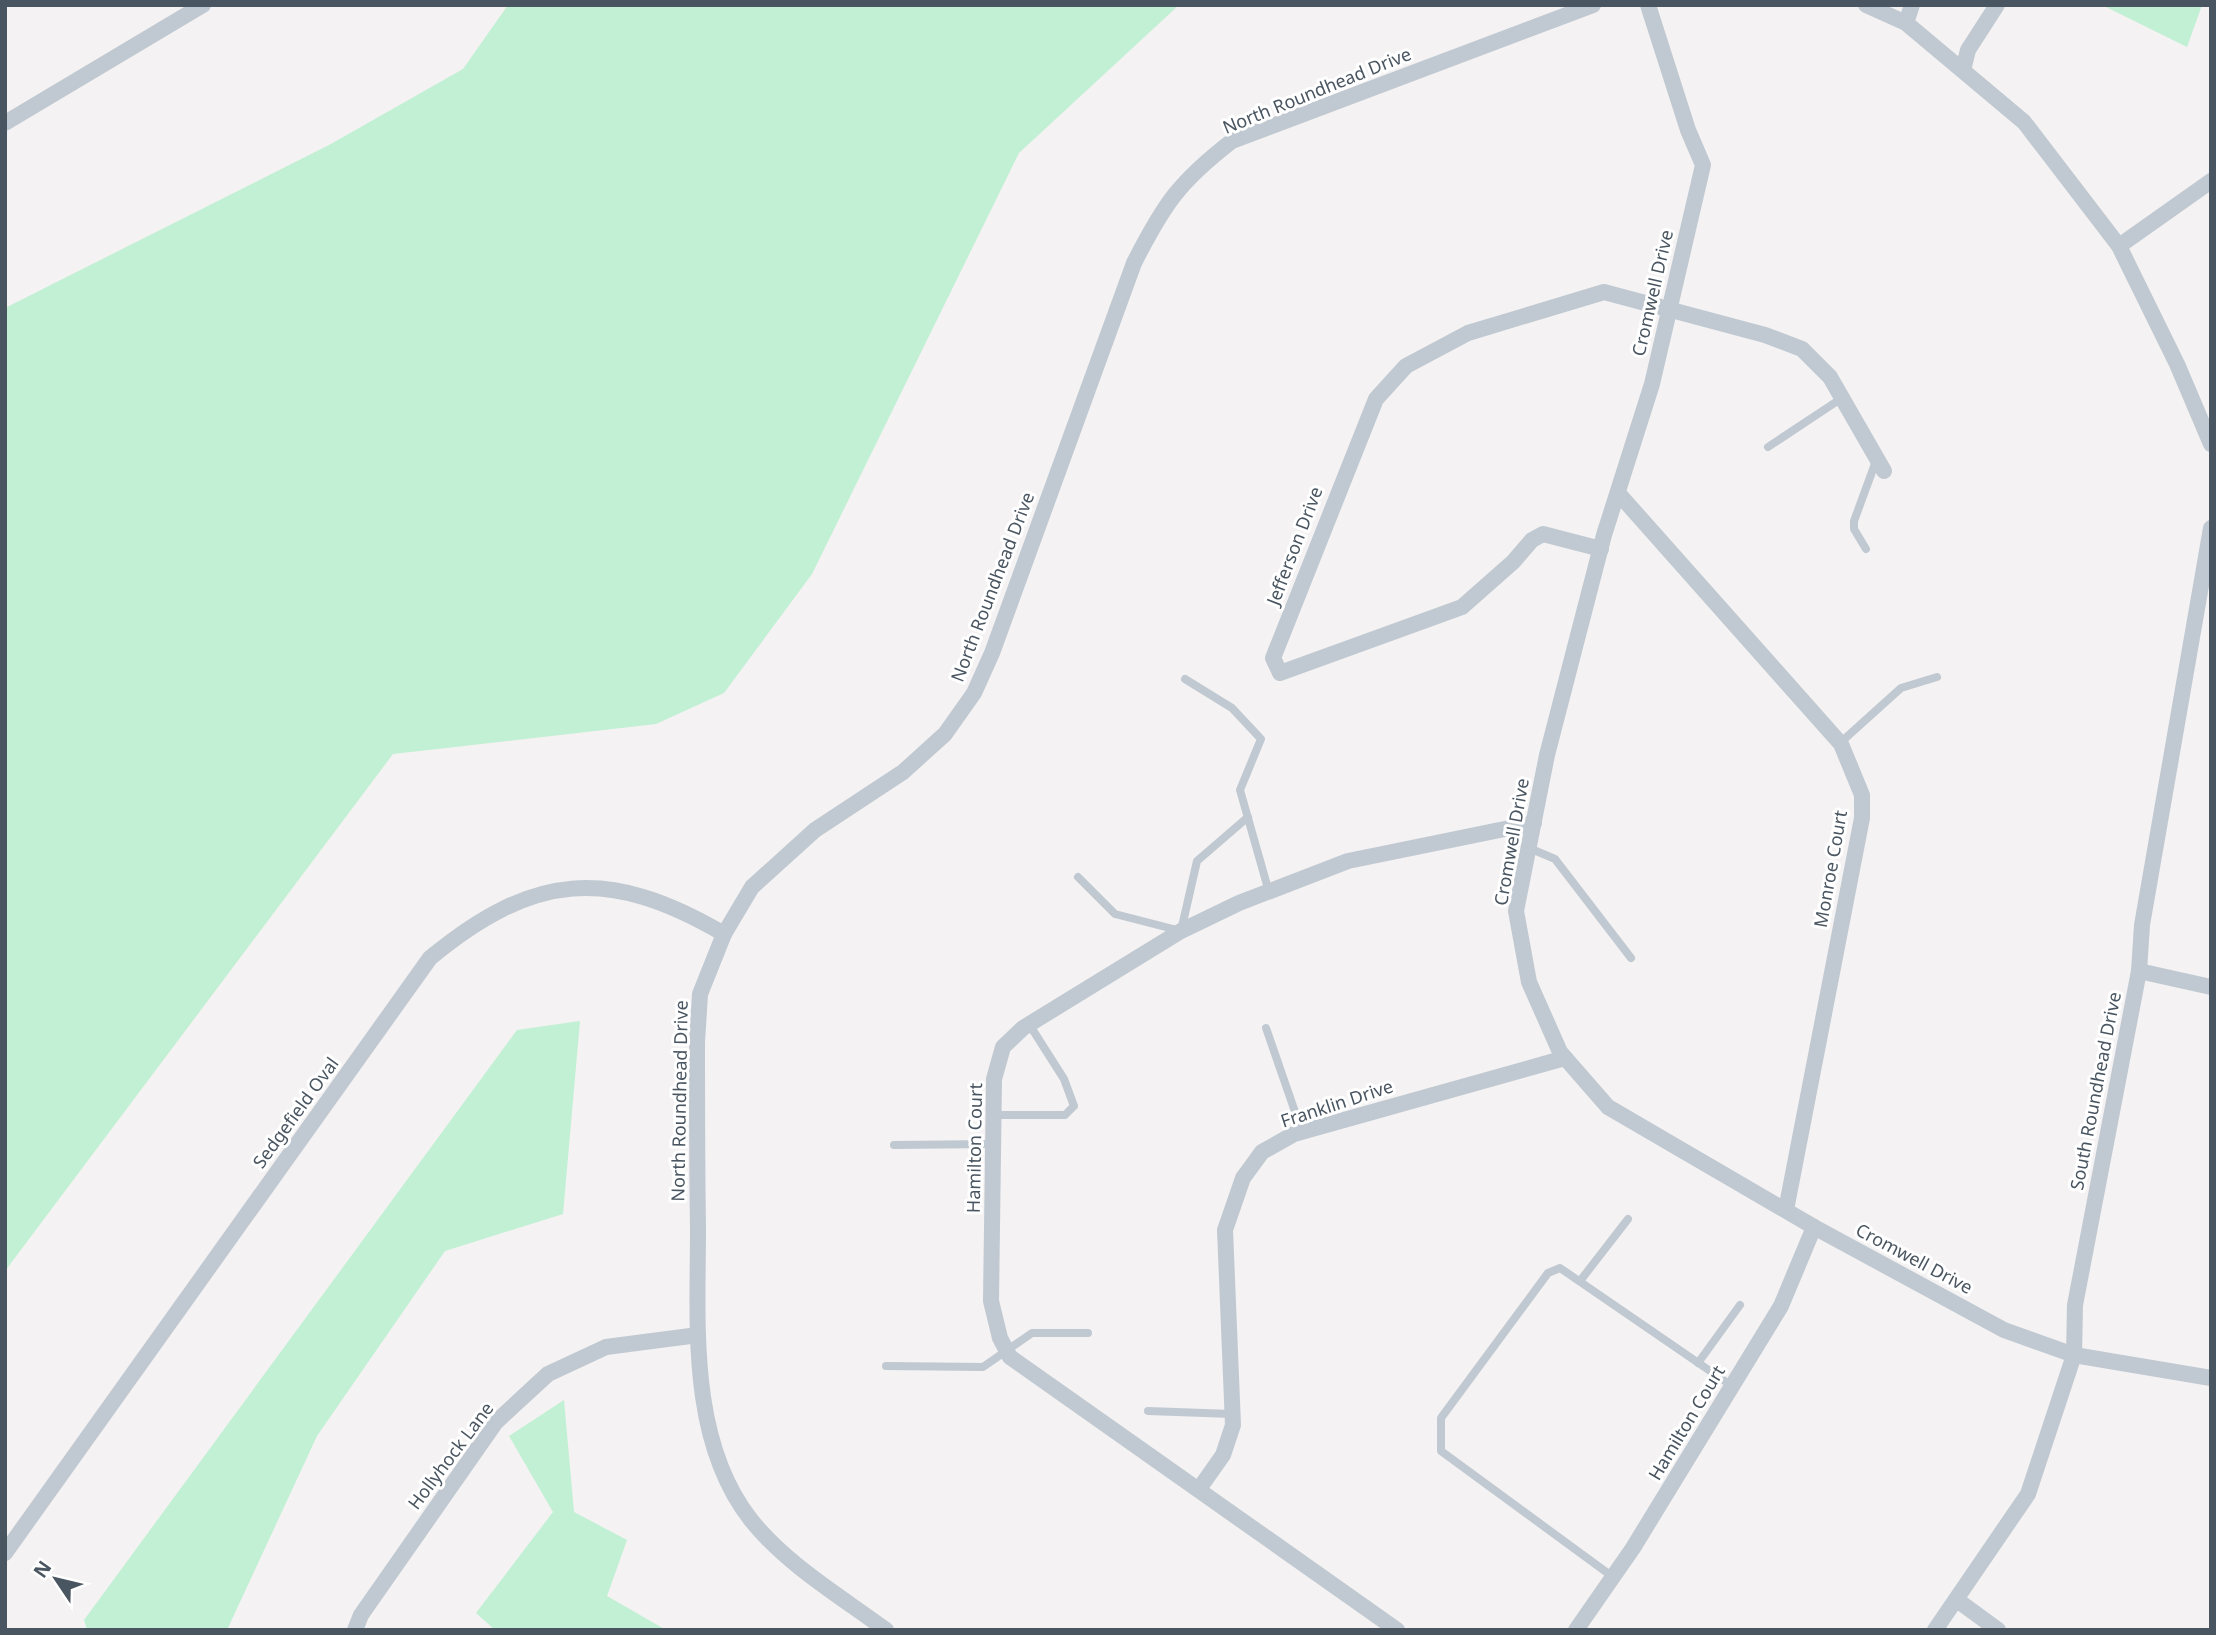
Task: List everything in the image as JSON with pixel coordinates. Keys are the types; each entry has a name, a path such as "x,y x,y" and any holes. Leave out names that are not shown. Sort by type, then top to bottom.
{"street":[{"path":"5,123 203,5"},
{"name":"North Roundhead Drive","path":"886,1630 804,1570 770,1542 749,1518 729,1484 708,1426 698,1335 697,1042 700,994 724,934 752,887 815,830 903,772 945,734 974,692 992,653 1134,263 1159,213 1190,173 1232,141 1593,5"},
{"name":"Cromwell Drive","path":"1648,5 1688,130 1703,165 1652,384 1601,549 1548,755 1516,911 1529,982 1565,1058 1608,1107 1814,1227 2004,1330 2074,1356 2211,1378"},
{"path":"1866,5 1906,23 2024,122 2119,246 2177,363 2211,444"},
{"path":"1906,23 1912,5"},
{"path":"1963,70 1968,50 1997,5"},
{"path":"2119,246 2211,181"},
{"name":"Jefferson Drive","path":"1601,549 1543,534 1532,540 1513,562 1462,607 1280,673 1273,658 1366,417 1376,399 1406,366 1468,333 1604,292 1670,308"},
{"path":"1670,308 1765,335 1802,349 1829,377 1880,465"},
{"name":"Monroe Court","path":"1618,493 1840,743 1862,795 1863,818 1786,1210"},
{"name":"South Roundhead Drive","path":"1935,1630 2028,1494 2074,1356 2075,1305 2139,971 2141,925 2211,528"},
{"name":"Hamilton Court","path":"1397,1630 1010,1357 1000,1338 991,1301 994,1079 1003,1047 1029,1024 1181,931 1348,861 1534,823"},
{"name":"Sedgefield Oval","path":"5,1553 430,958 470,926 505,905 550,892 591,888 636,893 680,908 724,934"},
{"path":"2139,971 2211,987"},
{"name":"Franklin Drive","path":"1199,1489 1223,1455 1233,1424 1226,1230 1243,1178 1262,1152 1302,1132 1565,1058"},
{"name":"Hamilton Court","path":"1576,1630 1613,1577 1781,1306 1814,1227"},
{"name":"Hollyhock Lane","path":"355,1630 361,1615 496,1422 548,1374 606,1347 698,1335"},
{"path":"1957,1600 1998,1630"}],"lane":[{"path":"1768,447 1842,398"},
{"path":"1866,549 1854,529 1854,521 1880,465"},
{"path":"1840,743 1901,688 1937,677"},
{"path":"1185,679 1232,708 1261,739 1240,790 1269,892"},
{"path":"1078,877 1115,914 1181,931 1197,861 1248,817"},
{"path":"1529,848 1555,859 1631,958"},
{"path":"994,1115 1065,1115 1073,1106 1064,1079 1029,1024"},
{"path":"1266,1028 1302,1132"},
{"path":"894,1145 994,1144"},
{"path":"1580,1281 1628,1219"},
{"path":"1613,1577 1441,1451 1441,1418 1548,1273 1560,1268 1732,1386"},
{"path":"1698,1363 1740,1306"},
{"path":"886,1366 973,1369 983,1367 1032,1333 1088,1333"},
{"path":"1148,1411 1233,1414"}],"green space":[{"path":"508,5 1179,5 1019,153 812,574 724,693 656,724 393,754 5,1271 5,308 329,145 463,69"},
{"path":"2102,5 2202,5 2187,47"},
{"path":"580,1021 563,1214 445,1251 317,1436 227,1630 87,1630 84,1620 517,1030"},
{"path":"564,1400 574,1512 627,1540 607,1596 666,1630 495,1630 476,1613 553,1512 509,1436"}]}
